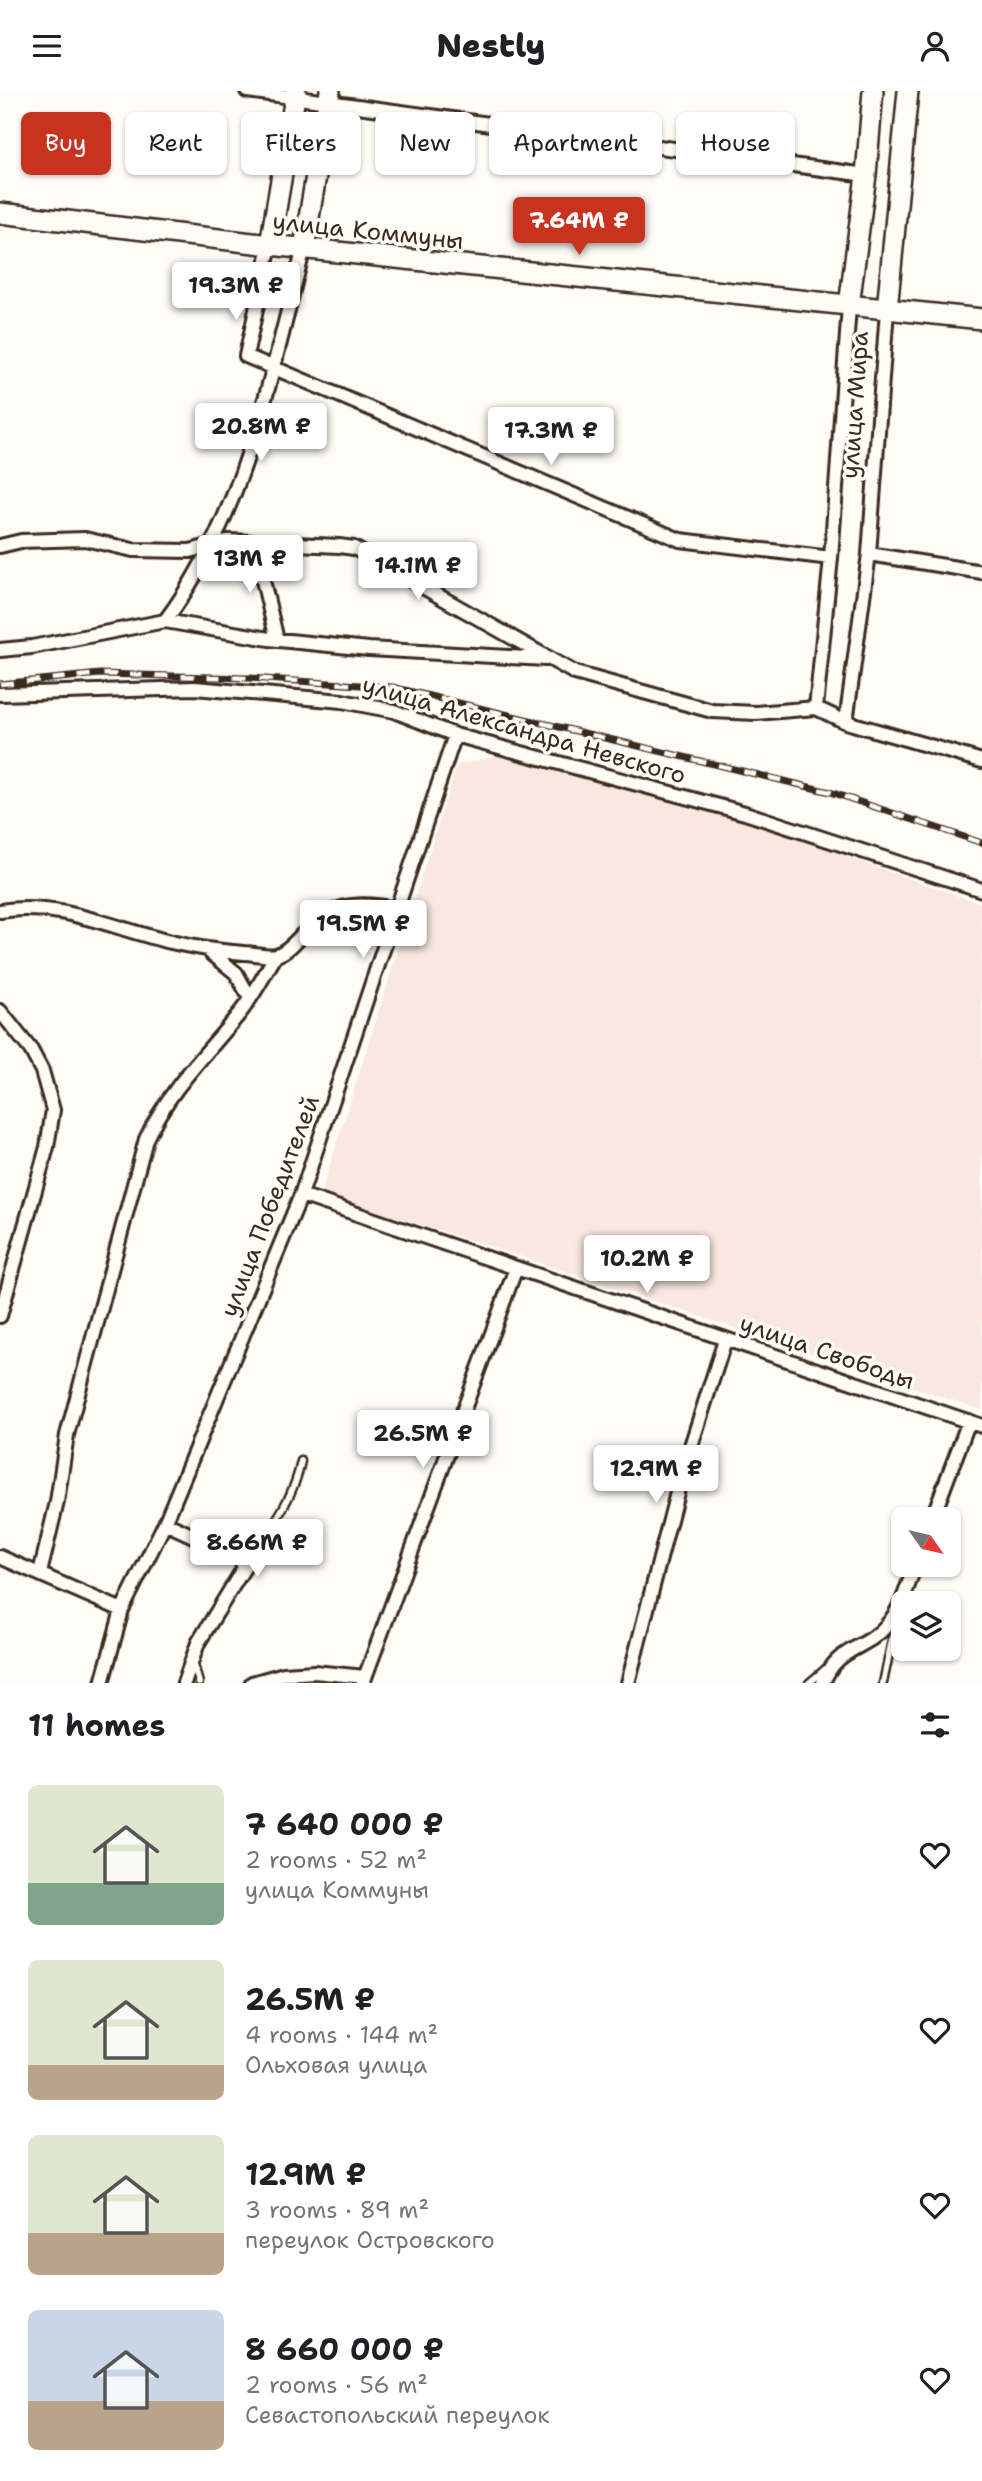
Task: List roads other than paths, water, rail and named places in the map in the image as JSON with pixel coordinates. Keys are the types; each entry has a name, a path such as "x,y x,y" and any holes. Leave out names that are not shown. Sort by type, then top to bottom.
{"street":[{"path":"247,91 329,96 866,175"},
{"name":"улица Мира","path":"816,708 831,558 849,306 866,175 873,91"},
{"name":"улица Мира","path":"846,722 869,555 887,310 908,91"},
{"path":"295,94 270,246 246,356 680,540 831,558"},
{"path":"165,621 180,601 228,511 258,422 304,249 329,96"},
{"name":"улица Коммуны","path":"0,213 270,246 982,319"},
{"path":"0,545 21,541 85,539 133,550 190,551 228,541 339,545 354,548 575,673 712,711 756,713 816,708 846,722 982,761"},
{"path":"254,542 277,640"},
{"path":"869,555 982,572"},
{"path":"0,650 32,647 165,621 277,640 369,649 550,659"},
{"name":"улица Александра Невского","path":"0,694 195,688 342,701 394,711 455,735 745,813 982,890"},
{"name":"улица Победителей","path":"102,1683 122,1610 165,1523 301,1195 455,735"},
{"path":"40,1573 57,1503 67,1434 146,1139 160,1111 187,1073 241,1012 276,955 292,946 327,913 366,903 397,909"},
{"path":"0,911 34,909 72,913 169,942 206,950 276,955"},
{"path":"206,950 236,973 250,998"},
{"path":"0,1011 31,1050 42,1071 53,1110 47,1147 0,1316"},
{"name":"улица Свободы","path":"301,1195 982,1426"},
{"path":"252,1683 284,1674 314,1672 364,1680 516,1268"},
{"path":"628,1683 681,1477 725,1340"},
{"path":"937,1507 969,1421"},
{"path":"165,1523 235,1555 245,1566 198,1643 184,1683"},
{"path":"0,1556 122,1610"},
{"path":"822,1683 831,1665 873,1637 891,1620"}],"lane":[{"path":"245,1566 290,1496 298,1479 301,1461"},
{"path":"883,1683 891,1645"},
{"path":"193,1657 199,1683"},
{"path":"809,1683 831,1665"}],"railway":[{"path":"0,684 100,674 249,678 392,687 830,792 982,843"}]}
